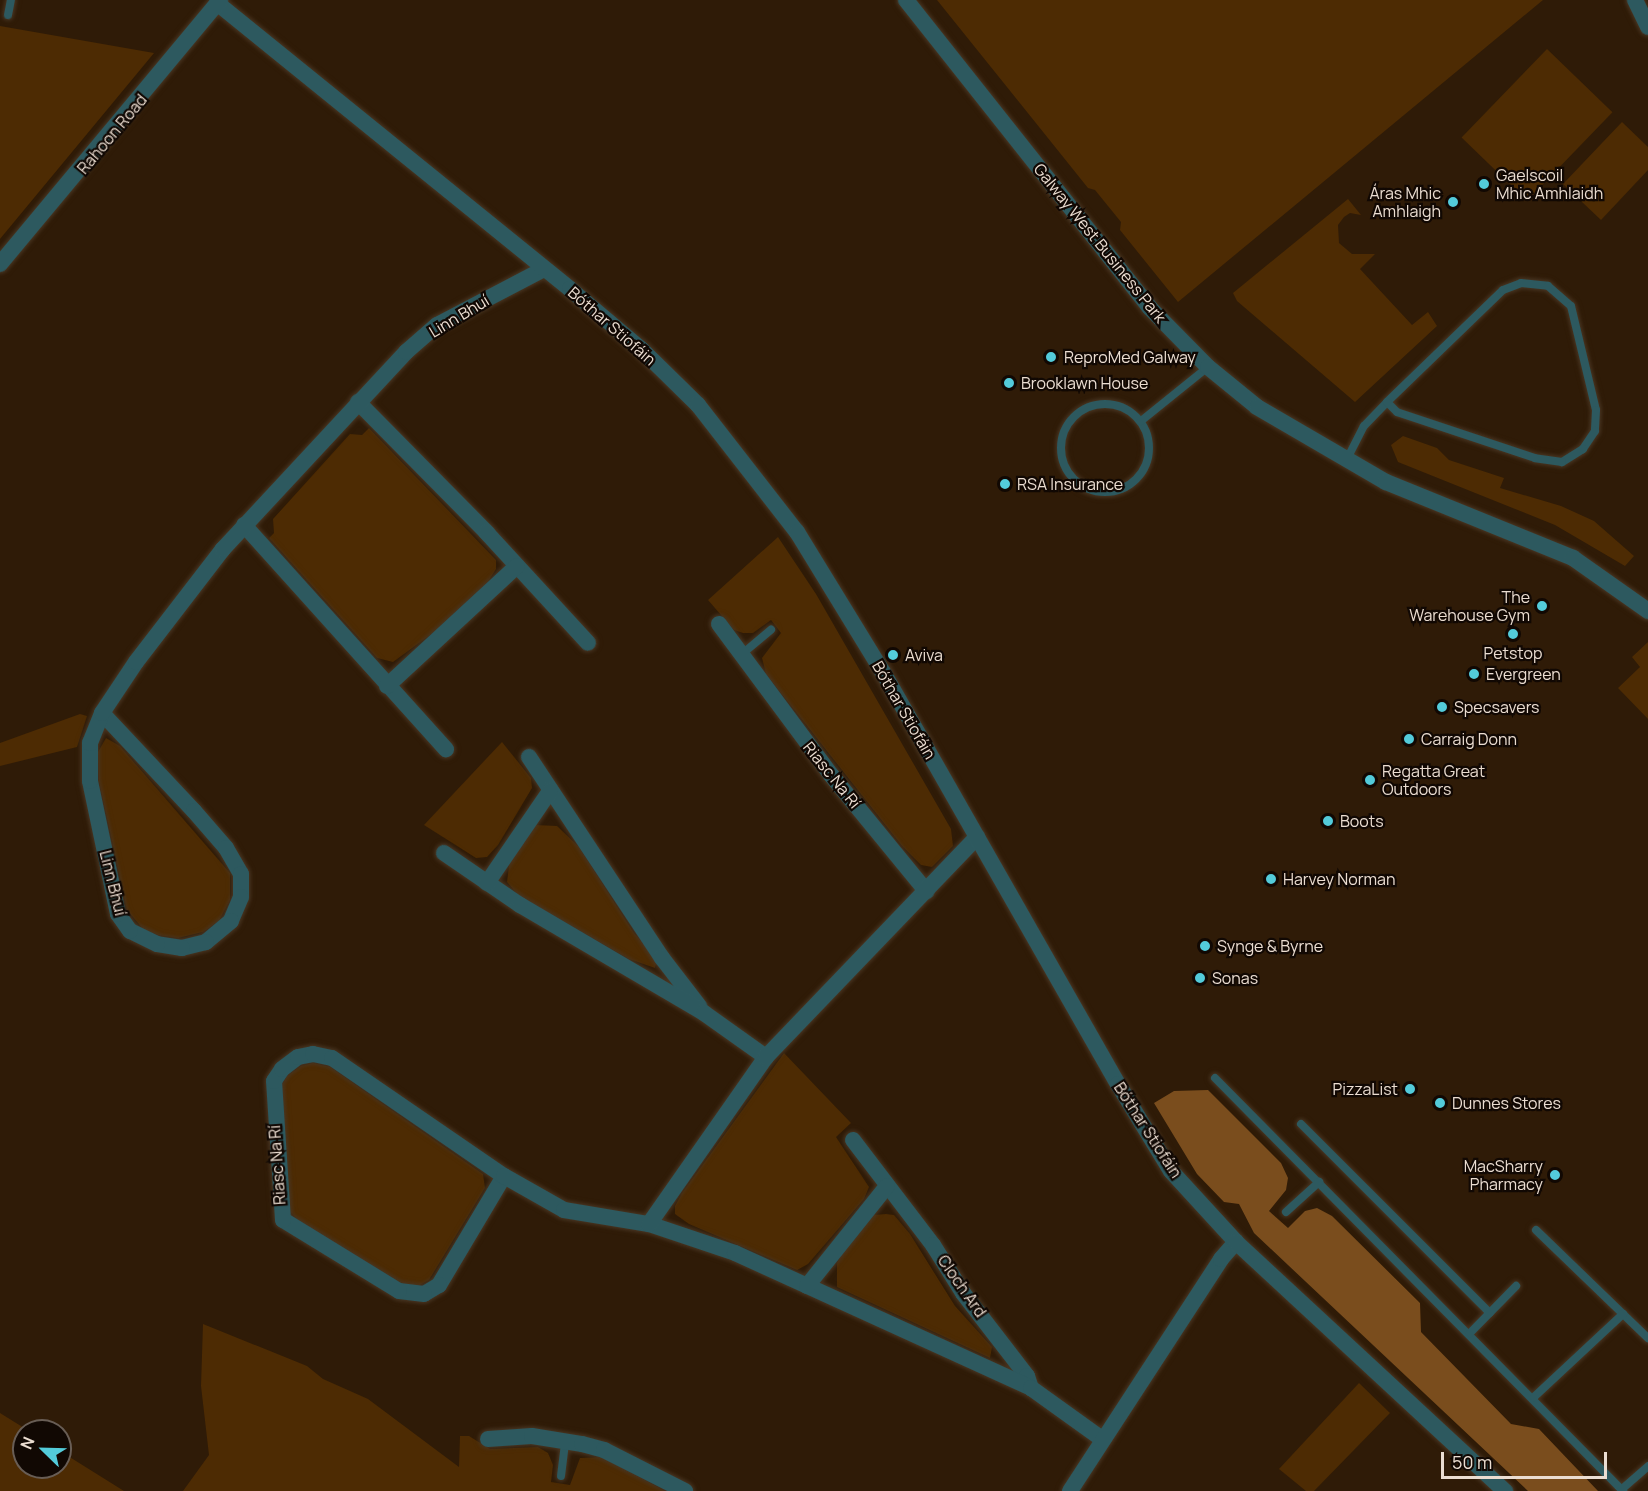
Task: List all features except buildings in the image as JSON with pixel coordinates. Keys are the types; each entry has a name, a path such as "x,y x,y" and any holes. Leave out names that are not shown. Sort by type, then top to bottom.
{"street":[{"name":"Galway West Business Park","path":"906,0 1149,307 1208,367 1276,421 1346,462 1426,500 1530,538 1573,558 1648,611"},
{"path":"1635,0 1648,27"},
{"name":"Rahoon Road","path":"0,264 218,2"},
{"name":"Bóthar Stiofáin","path":"218,2 544,269 671,377 759,482 797,532 878,664 1171,1171 1236,1242 1505,1491"},
{"name":"Linn Bhuí","path":"102,713 226,848 241,874 241,897 231,921 206,942 182,948 157,944 130,931 118,914 90,781 90,743 102,713 136,662 244,525 358,402 437,325 544,269"},
{"path":"358,402 588,643"},
{"path":"244,525 446,749"},
{"path":"387,686 517,566"},
{"name":"Riasc Na Rí","path":"718,624 790,722 926,891"},
{"path":"529,757 662,958 705,1013"},
{"path":"487,883 550,791"},
{"path":"650,1224 766,1057 977,837"},
{"path":"444,853 487,883 705,1013 766,1057"},
{"name":"Riasc Na Rí","path":"504,1176 439,1285 424,1294 399,1291 283,1220 274,1081 282,1069 298,1057 313,1054 332,1058 504,1176 564,1210 650,1224 747,1259"},
{"name":"Cloch Ard","path":"853,1140 997,1334 1031,1388"},
{"path":"807,1286 887,1186"},
{"path":"1070,1491 1221,1259 1236,1242"},
{"name":"Cloch Ard","path":"747,1259 1031,1388 1102,1439"},
{"path":"488,1439 532,1436 565,1440 604,1450 685,1491"}],"lane":[{"path":"8,15 11,0"},
{"path":"1346,462 1364,426 1387,402 1462,329 1511,285 1533,282 1561,294 1577,324 1596,410 1595,431 1583,449 1562,462 1535,458 1397,412 1387,402"},
{"path":"1141,421 1208,367"},
{"path":"1102,403 1116,404 1141,421 1149,449 1143,469 1129,485 1101,492 1074,481 1065,470 1060,440 1065,426 1081,410 1102,403"},
{"path":"742,654 771,630"},
{"path":"1215,1078 1534,1397 1623,1490 1648,1466"},
{"path":"1301,1124 1490,1313"},
{"path":"1286,1212 1319,1182"},
{"path":"1536,1230 1648,1338"},
{"path":"1470,1333 1516,1286"},
{"path":"1534,1397 1623,1314"},
{"path":"561,1476 565,1440"}],"shaded area":[{"path":"937,0 1543,0 1178,302 1120,230 1121,222 1095,190 1088,188"},
{"path":"0,26 154,53 0,239"},
{"path":"1547,49 1612,112 1527,201 1462,137"},
{"path":"1622,122 1648,147 1648,170 1601,220 1563,184"},
{"path":"1348,199 1361,215 1350,213 1344,217 1338,225 1339,243 1352,254 1375,254 1360,269 1412,325 1428,312 1437,326 1355,402 1237,301 1233,293"},
{"path":"369,428 496,560 496,569 486,585 445,624 393,662 377,658 269,538 274,533 273,519 350,434 362,435"},
{"path":"1403,436 1437,448 1449,460 1504,478 1500,488 1561,506 1594,521 1634,556 1625,566 1555,525 1398,462 1391,445"},
{"path":"778,537 816,594 951,829 953,846 932,867 921,865 902,846 766,674 762,658 781,633 771,620 753,633 743,633 734,630 708,600"},
{"path":"1648,642 1648,719 1618,688 1640,667 1632,657"},
{"path":"80,714 87,716 77,747 0,766 0,743"},
{"path":"106,738 120,746 230,873 230,900 219,921 203,932 178,938 158,935 143,929 127,910 99,781 98,752"},
{"path":"502,742 531,778 532,788 498,845 487,857 476,858 424,825"},
{"path":"536,825 557,826 578,846 634,933 657,960 655,968 629,959 518,895 507,882 510,858"},
{"path":"784,1053 851,1123 836,1137 869,1187 864,1199 808,1264 797,1270 689,1224 675,1214 675,1206 682,1193"},
{"path":"313,1063 330,1067 483,1174 485,1188 429,1280 418,1286 405,1285 300,1223 289,1210 281,1087 287,1076 301,1066"},
{"path":"1208,1090 1281,1163 1288,1178 1286,1190 1269,1211 1288,1228 1305,1211 1317,1208 1332,1216 1420,1303 1421,1332 1511,1424 1539,1429 1598,1491 1528,1491 1254,1233 1239,1204 1224,1202 1197,1174 1154,1103 1174,1091"},
{"path":"874,1215 894,1215 910,1234 955,1306 992,1347 990,1358 837,1287 837,1263 846,1247"},
{"path":"203,1324 307,1366 323,1379 368,1399 459,1467 460,1436 469,1436 490,1449 538,1447 548,1453 553,1465 551,1482 570,1485 580,1458 602,1457 665,1491 183,1491 209,1455 201,1386"},
{"path":"1359,1383 1390,1413 1314,1491 1306,1491 1279,1469"},
{"path":"0,1413 12,1420 12,1479 72,1479 72,1458 124,1491 0,1491"}],"place":[{"name":"Gaelscoil Mhic Amhlaidh","path":"1484,184"},
{"name":"Áras Mhic Amhlaigh","path":"1453,202"},
{"name":"ReproMed Galway","path":"1051,357"},
{"name":"Brooklawn House","path":"1009,383"},
{"name":"RSA Insurance","path":"1005,484"},
{"name":"The Warehouse Gym","path":"1542,606"},
{"name":"Petstop","path":"1513,634"},
{"name":"Aviva","path":"893,655"},
{"name":"Evergreen","path":"1474,674"},
{"name":"Specsavers","path":"1442,707"},
{"name":"Carraig Donn","path":"1409,739"},
{"name":"Regatta Great Outdoors","path":"1370,780"},
{"name":"Boots","path":"1328,821"},
{"name":"Harvey Norman","path":"1271,879"},
{"name":"Synge & Byrne","path":"1205,946"},
{"name":"Sonas","path":"1200,978"},
{"name":"PizzaList","path":"1410,1089"},
{"name":"Dunnes Stores","path":"1440,1103"},
{"name":"MacSharry Pharmacy","path":"1555,1175"}]}
